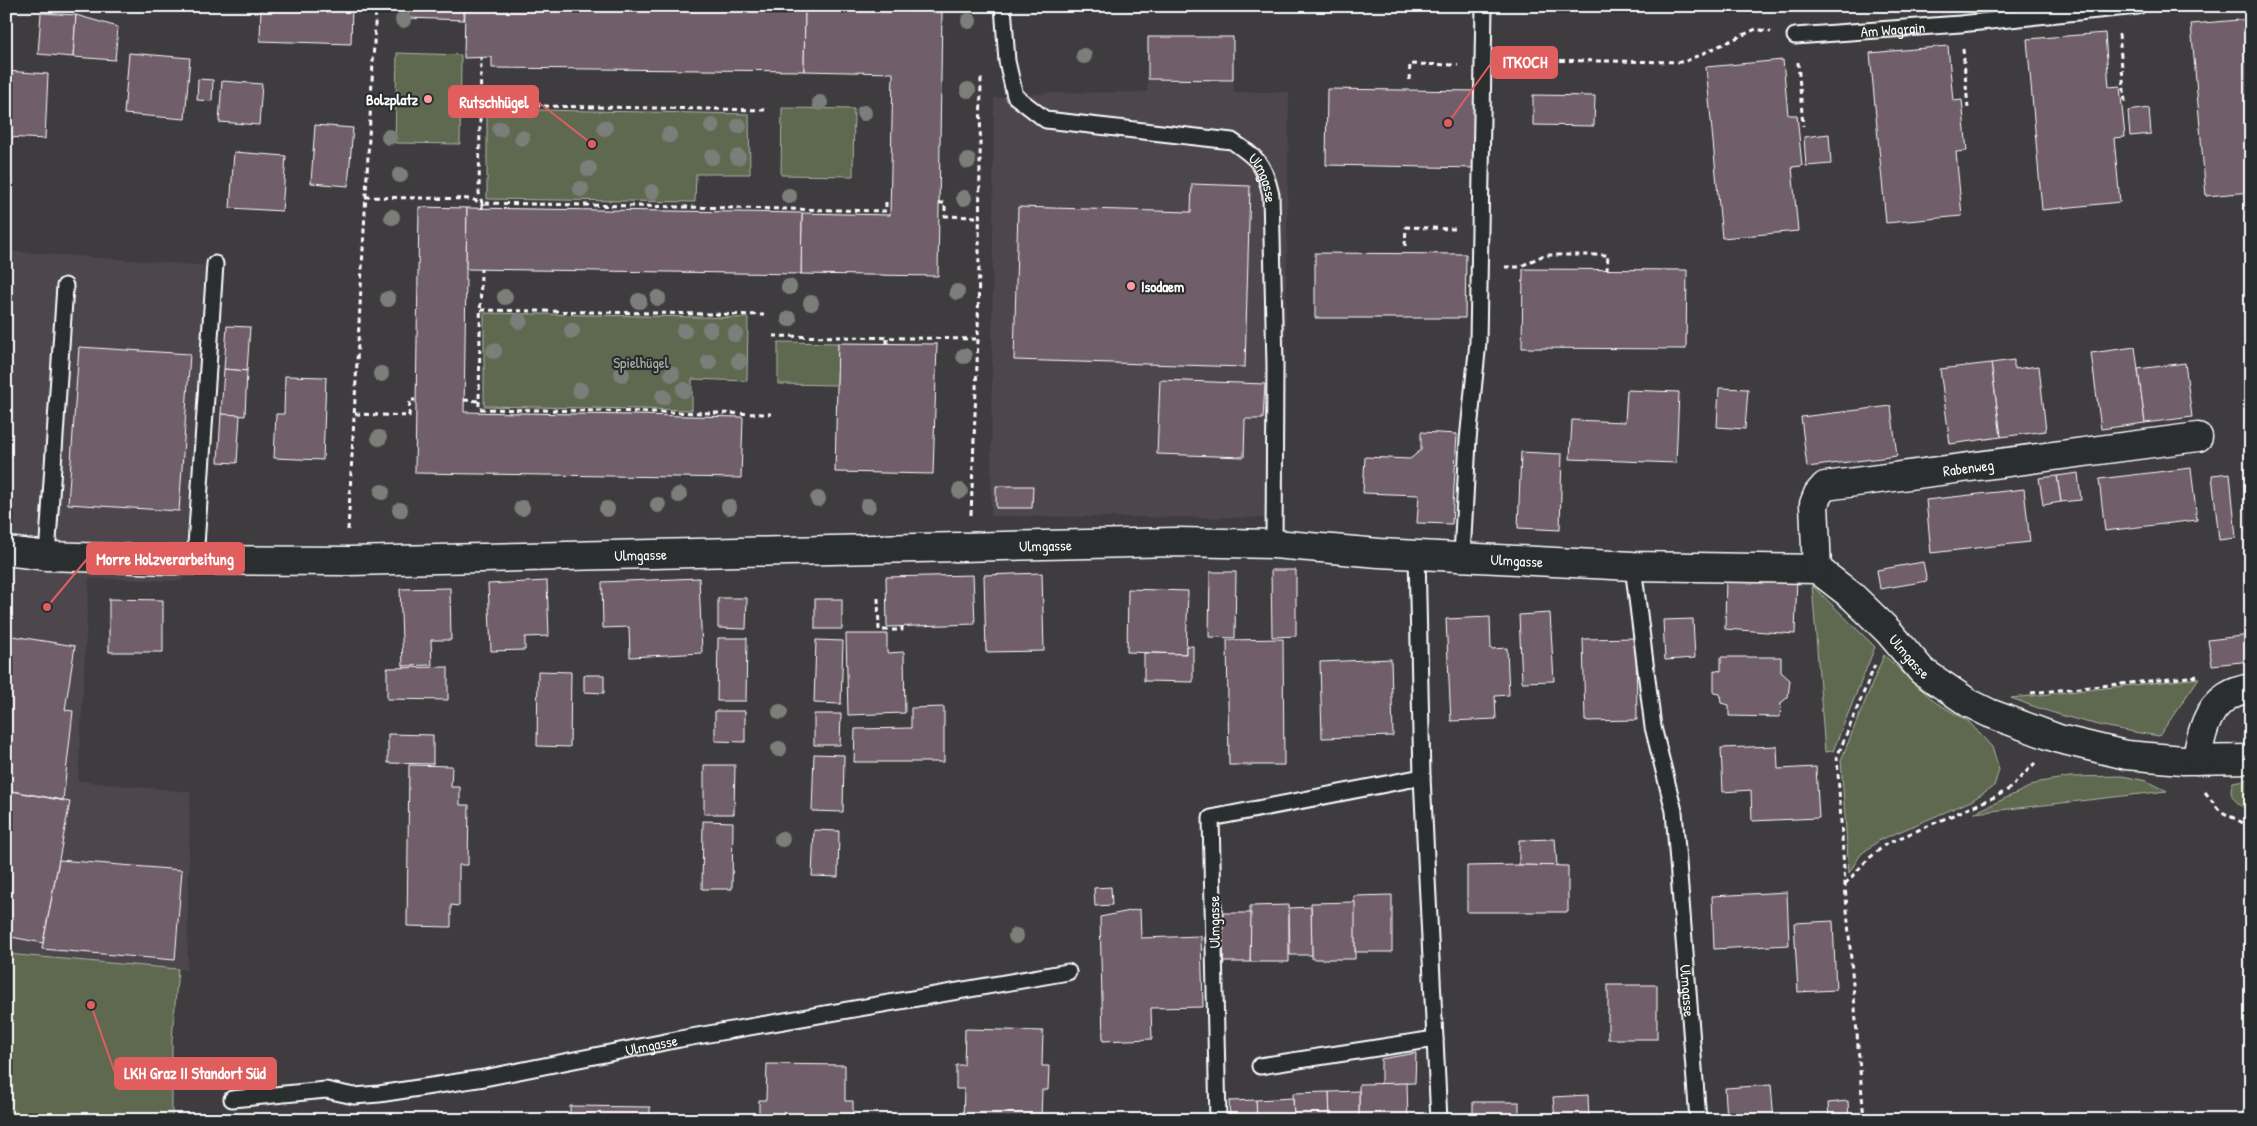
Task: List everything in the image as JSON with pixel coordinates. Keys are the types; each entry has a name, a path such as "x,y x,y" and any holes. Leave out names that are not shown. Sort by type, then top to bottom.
{"street":[{"name":"Rabenweg","path":"1817,569 1814,504 1818,494 1825,486 2198,437"},
{"name":"Ulmgasse","path":"6,551 47,556 195,560 358,560 1176,542 1274,544 1417,555 1633,566 1817,569 1852,596 1889,632 1922,671 1969,703 2018,725 2059,739 2126,755 2197,760 2251,759"},
{"path":"2197,760 2200,739 2211,712 2218,703 2245,689"}],"lane":[{"name":"Ulmgasse","path":"1003,6 1007,61 1015,96 1046,120 1232,141 1257,158 1271,195 1269,205 1274,365 1274,544"},
{"path":"1462,557 1473,371 1478,342 1484,6"},
{"name":"Am Wagrain","path":"1795,36 1960,24 2138,6"},
{"path":"195,560 215,264"},
{"path":"47,556 65,286"},
{"path":"1417,555 1422,777 1439,1120"},
{"name":"Ulmgasse","path":"1633,566 1653,727 1674,811 1698,1120"},
{"name":"Ulmgasse","path":"1218,1120 1211,818 1422,777"},
{"name":"Ulmgasse","path":"232,1099 326,1090 354,1096 474,1080 680,1039 1068,972"},
{"path":"1260,1066 1434,1039"}],"path":[{"path":"348,536 376,6"},
{"path":"891,6 983,8"},
{"path":"2117,9 2125,102"},
{"path":"1960,24 1968,108"},
{"path":"1409,80 1410,64 1526,71 1527,60 1684,62 1756,29 1795,36 1803,126"},
{"path":"481,57 479,193 482,208"},
{"path":"971,517 978,339 982,68"},
{"path":"480,105 766,110"},
{"path":"366,197 471,199 482,202 886,211 886,202 890,203"},
{"path":"939,203 945,203 945,216 979,218"},
{"path":"1405,246 1406,228 1480,229"},
{"path":"1479,267 1519,266 1544,255 1608,255 1607,270"},
{"path":"481,269 479,409 770,414"},
{"path":"481,310 764,315"},
{"path":"773,336 978,339"},
{"path":"887,344 888,338"},
{"path":"355,414 409,416 410,400 415,400"},
{"path":"464,400 480,401"},
{"path":"878,598 879,630 902,630 902,626"},
{"path":"1864,1120 1845,885 1837,757 1889,632"},
{"path":"2026,694 2210,675 2245,689"},
{"path":"1845,885 1867,860 1886,844 2009,789 2059,739"},
{"path":"2197,760 2201,782 2211,802 2229,817 2251,827"}],"shaded area":[{"path":"1148,79 1233,80 1234,92 1289,92 1283,518 991,516 994,98 1048,93 1147,92"},
{"path":"6,251 210,266 182,581 89,578 78,781 190,792 187,970 178,969 172,1040 172,1120 6,1120"}],"green space":[{"name":"Bolzplatz","path":"397,53 461,55 460,144 395,143"},
{"path":"782,108 854,109 853,176 781,175"},
{"path":"487,109 749,114 750,174 696,174 695,202 487,199"},
{"name":"Spielhügel","path":"484,313 748,318 747,381 692,379 692,410 484,406"},
{"path":"778,342 838,343 837,385 778,384"},
{"path":"1812,585 1875,647 1833,751 1825,752"},
{"path":"1884,655 1935,702 1968,721 1992,747 1999,770 1994,786 1971,801 1880,840 1861,854 1849,873 1841,760"},
{"path":"2199,678 2159,736 2120,730 2084,721 2011,698"},
{"path":"2122,776 2147,781 2167,791 1974,813 2040,782 2070,777"},
{"path":"2251,779 2251,812 2235,800 2232,796 2231,788 2233,782"},
{"path":"6,954 178,969 172,1040 172,1120 6,1120"}],"building":[{"path":"261,6 352,6 351,44 260,41"},
{"path":"465,6 805,11 804,71 492,68 492,57 464,58"},
{"path":"409,7 464,10 464,20 408,18"},
{"path":"805,11 942,12 938,276 801,274 802,213 890,215 893,73 804,71"},
{"path":"41,13 76,15 73,57 38,54"},
{"path":"76,15 118,27 115,60 73,57"},
{"path":"2251,19 2251,192 2206,196 2191,24"},
{"path":"2105,33 2109,87 2120,86 2125,137 2114,138 2120,202 2042,210 2027,39"},
{"path":"1148,37 1233,37 1233,80 1148,79"},
{"path":"1948,46 1953,101 1962,100 1967,151 1956,152 1962,216 1886,223 1870,53"},
{"path":"129,53 190,58 185,119 124,114"},
{"path":"1783,60 1788,115 1797,115 1802,166 1792,167 1798,231 1722,238 1706,67"},
{"path":"6,71 48,74 45,139 6,137"},
{"path":"198,79 213,80 212,101 197,100"},
{"path":"222,81 262,84 259,125 219,122"},
{"path":"1327,89 1478,91 1477,168 1326,165"},
{"path":"1533,95 1595,96 1594,126 1533,125"},
{"path":"2149,108 2151,134 2130,136 2128,111"},
{"path":"315,125 353,128 348,186 311,183"},
{"path":"1829,134 1831,164 1806,166 1804,137"},
{"path":"234,152 286,156 282,211 230,208"},
{"name":"Isodaem","path":"1192,184 1250,186 1245,367 1014,360 1018,207 1191,212"},
{"path":"419,207 467,208 464,412 743,417 741,478 415,473"},
{"path":"467,208 802,213 801,274 466,269"},
{"path":"1315,253 1466,254 1465,318 1315,318"},
{"path":"1523,269 1687,270 1686,349 1522,348"},
{"path":"227,326 250,327 247,371 224,369"},
{"path":"838,343 937,344 933,474 835,472"},
{"path":"79,347 190,354 179,511 68,504"},
{"path":"2135,347 2145,423 2101,429 2091,353"},
{"path":"2014,360 2014,369 2039,366 2046,431 2001,437 1991,363"},
{"path":"1991,363 2001,437 1950,444 1940,369"},
{"path":"2185,363 2192,417 2145,423 2138,369"},
{"path":"224,369 247,371 245,416 221,414"},
{"path":"285,376 326,377 323,460 274,458 276,414 284,414"},
{"path":"1160,380 1265,384 1263,419 1245,419 1244,457 1157,454"},
{"path":"1719,388 1748,389 1745,429 1717,427"},
{"path":"1627,390 1679,392 1676,463 1570,459 1572,420 1625,422"},
{"path":"1891,406 1897,456 1807,467 1801,417"},
{"path":"221,414 240,415 237,463 218,462"},
{"path":"1421,432 1457,434 1452,524 1417,523 1419,495 1363,493 1365,457 1410,459 1421,450"},
{"path":"1521,452 1562,454 1560,530 1518,528"},
{"path":"2191,468 2197,520 2105,531 2099,479"},
{"path":"2078,473 2081,500 2061,502 2057,476"},
{"path":"2230,473 2236,538 2219,540 2212,475"},
{"path":"2057,476 2061,502 2043,505 2039,478"},
{"path":"996,486 1033,486 1032,508 996,508"},
{"path":"2024,489 2030,542 1931,553 1926,500"},
{"path":"1923,562 1927,581 1880,589 1877,570"},
{"path":"1271,570 1296,570 1296,636 1272,637"},
{"path":"1210,572 1236,572 1235,638 1209,637"},
{"path":"1042,573 1044,651 986,652 984,575"},
{"path":"1726,573 1797,576 1795,634 1725,629"},
{"path":"973,575 975,624 887,627 886,577"},
{"path":"699,578 702,653 630,657 629,627 603,628 602,582"},
{"path":"547,581 549,636 525,637 525,650 491,651 488,584"},
{"path":"450,588 451,640 431,640 432,665 403,666 400,589"},
{"path":"1128,589 1188,591 1186,654 1127,652"},
{"path":"718,598 747,598 746,629 718,628"},
{"path":"109,599 163,600 163,652 109,652"},
{"path":"815,599 842,599 842,629 815,629"},
{"path":"1550,613 1554,681 1522,682 1519,615"},
{"path":"1490,617 1491,649 1507,648 1509,695 1495,696 1496,719 1451,721 1446,619"},
{"path":"1693,619 1695,658 1665,660 1663,620"},
{"path":"846,634 887,634 887,653 904,652 905,713 848,715"},
{"path":"6,635 75,646 65,710 73,711 63,800 6,790"},
{"path":"2250,635 2251,661 2212,665 2208,640"},
{"path":"718,638 747,638 746,701 717,701"},
{"path":"1636,638 1637,720 1585,721 1583,639"},
{"path":"1283,639 1284,765 1229,765 1227,640"},
{"path":"816,640 843,641 841,704 814,703"},
{"path":"1186,646 1193,646 1193,682 1144,681 1144,653 1186,654"},
{"path":"1721,657 1781,657 1781,672 1790,680 1788,697 1781,703 1780,717 1729,716 1729,705 1721,703 1720,694 1714,693 1714,670 1721,671"},
{"path":"1391,659 1393,736 1322,738 1320,662"},
{"path":"448,667 448,700 387,699 387,668"},
{"path":"538,671 571,672 570,747 537,746"},
{"path":"584,675 604,675 604,693 584,692"},
{"path":"944,707 944,762 854,762 855,729 911,728 911,708"},
{"path":"715,711 745,711 745,742 715,741"},
{"path":"814,714 841,714 840,745 814,745"},
{"path":"388,734 433,735 433,764 388,763"},
{"path":"1777,746 1778,769 1816,767 1819,818 1752,821 1751,790 1723,792 1721,748"},
{"path":"814,754 844,755 843,812 812,811"},
{"path":"409,765 452,766 451,787 460,787 460,805 469,805 468,865 459,865 459,906 451,905 451,927 407,926"},
{"path":"704,765 735,765 734,814 704,814"},
{"path":"6,790 70,802 43,943 6,936"},
{"path":"703,821 733,822 732,889 702,889"},
{"path":"814,830 839,831 838,877 812,876"},
{"path":"1555,839 1557,866 1519,865 1519,840"},
{"path":"59,860 182,870 175,960 42,949"},
{"path":"1467,866 1568,866 1568,912 1467,912"},
{"path":"1111,887 1112,905 1095,906 1094,888"},
{"path":"1787,892 1789,945 1714,949 1712,896"},
{"path":"1392,895 1392,952 1355,952 1354,896"},
{"path":"1355,902 1355,959 1312,959 1311,903"},
{"path":"1289,905 1289,962 1250,962 1250,906"},
{"path":"1311,907 1312,955 1290,955 1289,908"},
{"path":"1140,909 1141,938 1201,936 1203,1007 1151,1008 1152,1039 1103,1041 1100,917"},
{"path":"1223,913 1251,913 1250,962 1223,962"},
{"path":"1833,921 1836,990 1798,992 1794,923"},
{"path":"1608,985 1657,985 1657,1039 1608,1039"},
{"path":"965,1029 1043,1031 1042,1066 1049,1066 1048,1090 1042,1090 1041,1120 963,1120 964,1089 956,1089 956,1065 964,1065"},
{"path":"1416,1053 1415,1083 1381,1084 1381,1059"},
{"path":"767,1064 845,1065 845,1101 853,1101 853,1120 759,1120 759,1100 766,1100"},
{"path":"1407,1083 1408,1120 1359,1120 1359,1084"},
{"path":"1771,1085 1774,1120 1727,1120 1725,1088"},
{"path":"1359,1091 1359,1120 1330,1120 1329,1092"},
{"path":"1329,1092 1330,1120 1294,1120 1293,1093"},
{"path":"1588,1095 1589,1120 1555,1120 1553,1097"},
{"path":"1293,1098 1294,1120 1257,1120 1256,1100"},
{"path":"1256,1100 1257,1120 1230,1120 1229,1101"},
{"path":"1848,1101 1849,1120 1829,1120 1828,1103"},
{"path":"1473,1102 1519,1102 1519,1120 1473,1120"},
{"path":"570,1106 650,1107 650,1120 570,1120"}],"place":[{"name":"Bolzplatz","path":"428,99"},
{"name":"ITKOCH","path":"1448,123"},
{"name":"Rutschhügel","path":"592,144"},
{"name":"Isodaem","path":"1131,286"},
{"name":"Morre Holzverarbeitung","path":"47,607"},
{"name":"LKH Graz II Standort Süd","path":"91,1005"}]}
